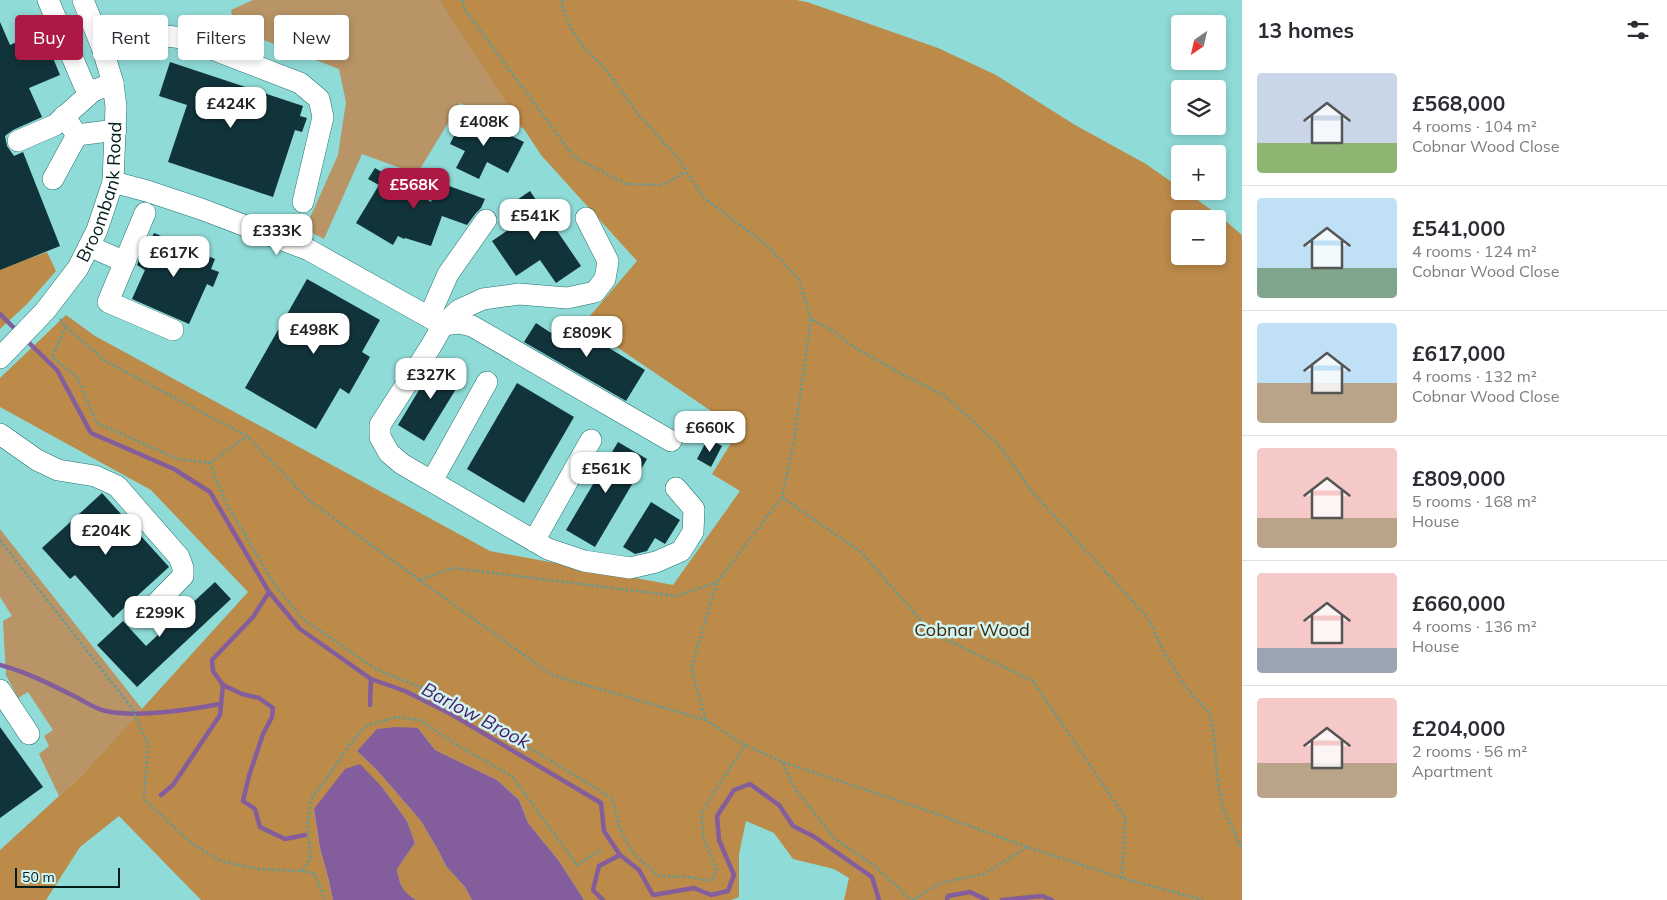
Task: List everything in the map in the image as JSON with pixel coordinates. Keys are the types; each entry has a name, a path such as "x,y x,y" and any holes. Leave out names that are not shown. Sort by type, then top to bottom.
{"street":[{"path":"48,0 84,85 92,91"},
{"name":"Broombank Road","path":"83,0 93,25"},
{"path":"168,36 183,38 300,82 319,99 323,117 303,202"},
{"name":"Broombank Road","path":"1,356 45,311 78,268 96,230 112,182 116,130 116,107 106,60"},
{"path":"18,140 55,124 92,91 112,83"},
{"path":"64,116 77,134"},
{"path":"77,134 116,130"},
{"path":"53,179 77,134"},
{"path":"112,182 147,191 201,209 309,250 436,321 472,326 671,441"},
{"path":"145,213 108,302 172,330"},
{"path":"436,321 482,299 519,294 567,298 595,292 605,279 608,261 586,218"},
{"path":"486,220 448,274 431,346 380,425 380,438 389,453 402,464 548,549 584,562 630,568 656,562 681,551 692,532 694,510 676,488"},
{"path":"89,246 125,262"},
{"path":"432,482 487,382"},
{"path":"0,434 37,460 58,470 95,476 117,486 179,557 183,568 183,576 144,616"},
{"path":"534,541 591,440"},
{"path":"0,690 29,734"}],"path":[{"path":"462,0 465,10 574,157 626,184 662,185 686,172"},
{"path":"562,0 563,10 572,30 585,49 603,66 638,114 677,157 704,198 769,247 799,280 810,319 794,440 782,498 862,553 932,633 1033,681 1125,817 1122,878"},
{"path":"810,319 833,331 862,352 944,395 999,446 1034,494 1148,618 1165,654 1185,686 1210,714 1215,744 1217,778 1223,808 1242,849"},
{"path":"247,436 210,463 178,459 97,423 77,376 52,357 66,327 105,361 247,436 311,502 552,676 706,720 745,745 783,762 923,809 1027,847 1122,878 1203,900"},
{"path":"210,463 225,501 276,587 304,620 376,670 451,700 612,798 620,829 633,853 659,876 689,876 711,881 717,869 704,841 701,813 745,745"},
{"path":"0,540 131,707 148,744 144,799 191,843 221,861 258,869 302,871 315,874 326,900"},
{"path":"706,720 691,669 716,582"},
{"path":"302,871 311,856 307,824 312,797 348,746 366,726 396,717 420,720 460,747 512,776 577,865 601,850"},
{"path":"783,762 795,789 834,839 875,866 912,900 940,883 984,874 1027,847"}],"shaded area":[{"path":"253,0 439,0 525,129 460,103 417,174 362,154 324,239 305,229 338,155 346,102 339,69 316,60 349,60 349,15 274,15 274,44 264,40 264,15 232,15 231,10"},
{"path":"0,529 142,709 81,776 59,796 39,754 49,746 44,736 53,730 28,692 18,698 6,675 3,621 12,616 0,597"},
{"path":"396,727 418,728 435,750 497,780 519,800 528,823 559,861 584,900 472,900 465,887 446,866 421,821 377,770 357,751 377,729"},
{"path":"360,764 382,787 407,821 415,843 397,869 402,887 416,900 333,900 320,848 314,809 345,769"}],"green space":[{"name":"Cobnar Wood","path":"439,0 796,0 807,2 938,48 996,75 1075,125 1146,164 1171,182 1171,200 1197,200 1211,210 1171,210 1171,265 1226,265 1226,221 1242,235 1242,900 844,900 849,878 834,869 793,859 774,833 746,821 739,854 739,897 731,900 584,900 559,861 528,823 519,800 497,780 435,750 418,728 357,751 377,770 421,821 446,866 465,887 472,900 416,900 404,892 397,869 415,843 407,821 382,787 314,809 320,848 333,900 201,900 119,816 80,847 46,900 0,900 0,850 81,776 248,592 151,490 0,407 0,378 66,315 95,336 490,551 673,585 740,491 712,474 739,430 583,324 637,261 541,155"},
{"path":"47,252 56,271 27,304 0,329 0,269"}],"building":[{"path":"0,22 10,45 15,43 15,60 54,60 60,75 29,88 42,117 13,130 5,136 7,146 14,156 23,152 60,246 0,270"},
{"path":"170,62 303,106 300,116 307,118 302,132 295,130 273,197 168,162 187,105 159,96"},
{"path":"465,113 524,142 508,173 487,162 479,179 456,168 465,151 450,144"},
{"path":"375,168 431,202 438,182 485,199 481,208 467,225 442,216 431,246 398,236 393,245 356,223 379,185 368,179"},
{"path":"530,191 581,266 556,283 540,260 516,276 492,241 517,224 508,211 511,204"},
{"path":"154,233 215,259 211,269 219,272 213,287 207,284 189,324 132,299 145,270 137,265 143,250 146,251"},
{"path":"307,279 380,320 362,352 370,357 349,394 340,388 316,429 245,388"},
{"path":"560,318 645,370 626,401 524,342 536,323 551,333"},
{"path":"437,360 464,376 424,441 398,425"},
{"path":"517,383 574,417 524,503 467,469"},
{"path":"708,438 722,446 711,467 697,459"},
{"path":"618,442 647,459 595,547 566,530"},
{"path":"102,493 169,567 113,618 75,575 70,579 42,548"},
{"path":"651,502 680,520 665,544 655,538 647,551 635,554 623,547"},
{"path":"215,582 231,599 137,687 97,645 123,621 146,646"},
{"path":"0,727 43,787 0,818"}],"waterway":[{"name":"Barlow Brook","path":"0,314 18,332"},
{"name":"Barlow Brook","path":"25,339 57,370 91,433 174,469 210,492 269,592 300,629 371,679 405,691 451,714 601,803 604,831 620,855 639,870 653,895 694,888 711,895 728,891 734,875 719,840 717,816 734,790 750,784 779,805 793,826 813,836 872,877 879,900"},
{"path":"269,592 253,617 212,660 213,671 223,685 242,694 259,698 273,708 272,717 263,734 249,776 243,801 255,809 260,827 285,839 305,835"},
{"path":"0,665 38,679 106,711 133,714 178,711 220,704"},
{"path":"370,705 371,679"},
{"path":"161,795 173,785 220,715 223,685"},
{"path":"603,900 593,890 599,866 620,855"},
{"name":"Barlow Brook","path":"947,900 948,896 970,892 987,900"},
{"name":"Barlow Brook","path":"1002,900 1042,896 1052,900"}]}
